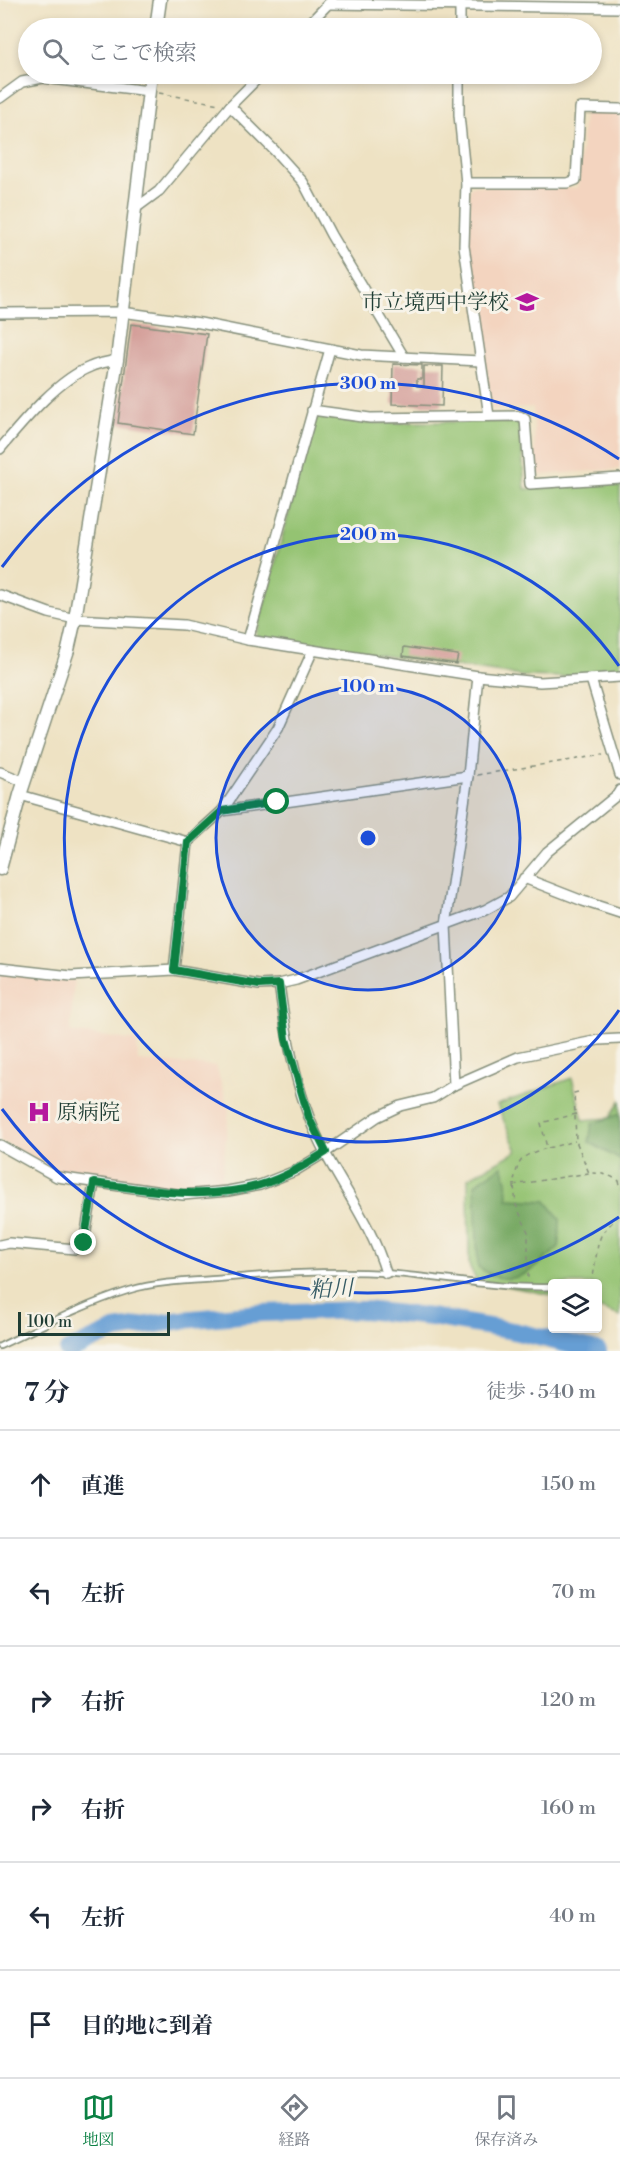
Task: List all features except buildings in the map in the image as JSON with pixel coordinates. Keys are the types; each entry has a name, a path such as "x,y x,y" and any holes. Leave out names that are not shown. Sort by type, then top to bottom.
{"street":[{"path":"157,18 160,0"},
{"path":"315,18 330,2 460,6 615,6"},
{"path":"460,6 460,18"},
{"path":"0,98 19,84"},
{"path":"92,84 149,91"},
{"path":"0,870 20,795 68,650 75,619 117,360 150,84"},
{"path":"136,208 159,191 230,106 252,84"},
{"path":"459,84 459,115 466,183 464,246 489,416"},
{"path":"230,106 303,182 331,235 404,357"},
{"path":"466,183 568,183 576,180 580,108 620,109"},
{"path":"0,313 122,312 200,323 361,355 480,361"},
{"path":"248,640 330,349"},
{"path":"0,449 35,408 67,381 89,367 117,360"},
{"path":"312,410 370,418 520,416 525,419 530,484 620,478"},
{"path":"0,595 49,613 75,619 184,625 248,640 477,676 540,682 620,677"},
{"path":"174,970 188,842 222,811 278,728 313,650"},
{"path":"454,1085 446,925 468,776 477,676"},
{"path":"591,679 620,775"},
{"path":"0,772 25,782"},
{"path":"222,811 468,776"},
{"path":"0,968 71,976 174,970 259,985 279,984 446,925 485,910 509,897 547,852 617,795 620,790"},
{"path":"20,795 188,842"},
{"path":"524,878 620,913"},
{"path":"279,984 286,1039 309,1118 364,1219 386,1273"},
{"path":"0,1145 57,1177 183,1194 228,1191 260,1185 295,1171 377,1118 400,1106 433,1098 454,1085 518,1057 599,1040 620,1040"},
{"path":"0,1245 9,1243 75,1249 81,1247 84,1243 94,1183"}],"lane":[{"path":"0,1346 112,1296 153,1285 273,1273 386,1273 527,1288 548,1287"}],"path":[{"path":"149,91 230,106"},
{"path":"468,776 613,754"},
{"path":"578,1092 574,1093 576,1141 589,1173"},
{"path":"547,1148 541,1123 576,1114"},
{"path":"527,1288 528,1232 516,1205 513,1185 518,1165 528,1154 576,1141"},
{"path":"513,1185 589,1173 610,1175 619,1181 620,1185"},
{"path":"593,1279 602,1233 620,1214"}],"shaded area":[{"path":"588,111 620,113 620,469 539,475 536,472 533,408 492,409 471,277 470,189 473,186 578,188 584,113"},
{"path":"0,972 74,980 70,1032 137,1041 138,1061 216,1066 229,1110 221,1186 184,1191 77,1176 55,1170 0,1140"}],"green space":[{"path":"320,416 365,423 517,421 520,426 525,489 620,482 620,672 561,677 522,676 259,637 256,634 314,419"},
{"path":"572,1078 583,1120 610,1118 620,1101 620,1316 602,1309 602,1279 548,1279 548,1294 476,1280 469,1265 468,1178 517,1151 497,1105"},
{"path":"620,1114 620,1160 589,1142 592,1124"},
{"path":"502,1166 507,1181 508,1199 546,1201 560,1219 559,1247 531,1270 512,1278 490,1275 478,1267 475,1184"}],"waterway":[{"name":"粕川","path":"68,1351 115,1330 182,1320 261,1313 364,1310 431,1317 513,1331 598,1351"}],"place":[{"name":"市立境西中学校","path":"527,302"},
{"name":"原病院","path":"39,1112"}],"route":[{"path":"84,1243 94,1183 183,1194 228,1191 260,1185 295,1171 326,1152 309,1118 286,1039 279,984 259,985 174,970 188,842 222,811 277,802"}]}
